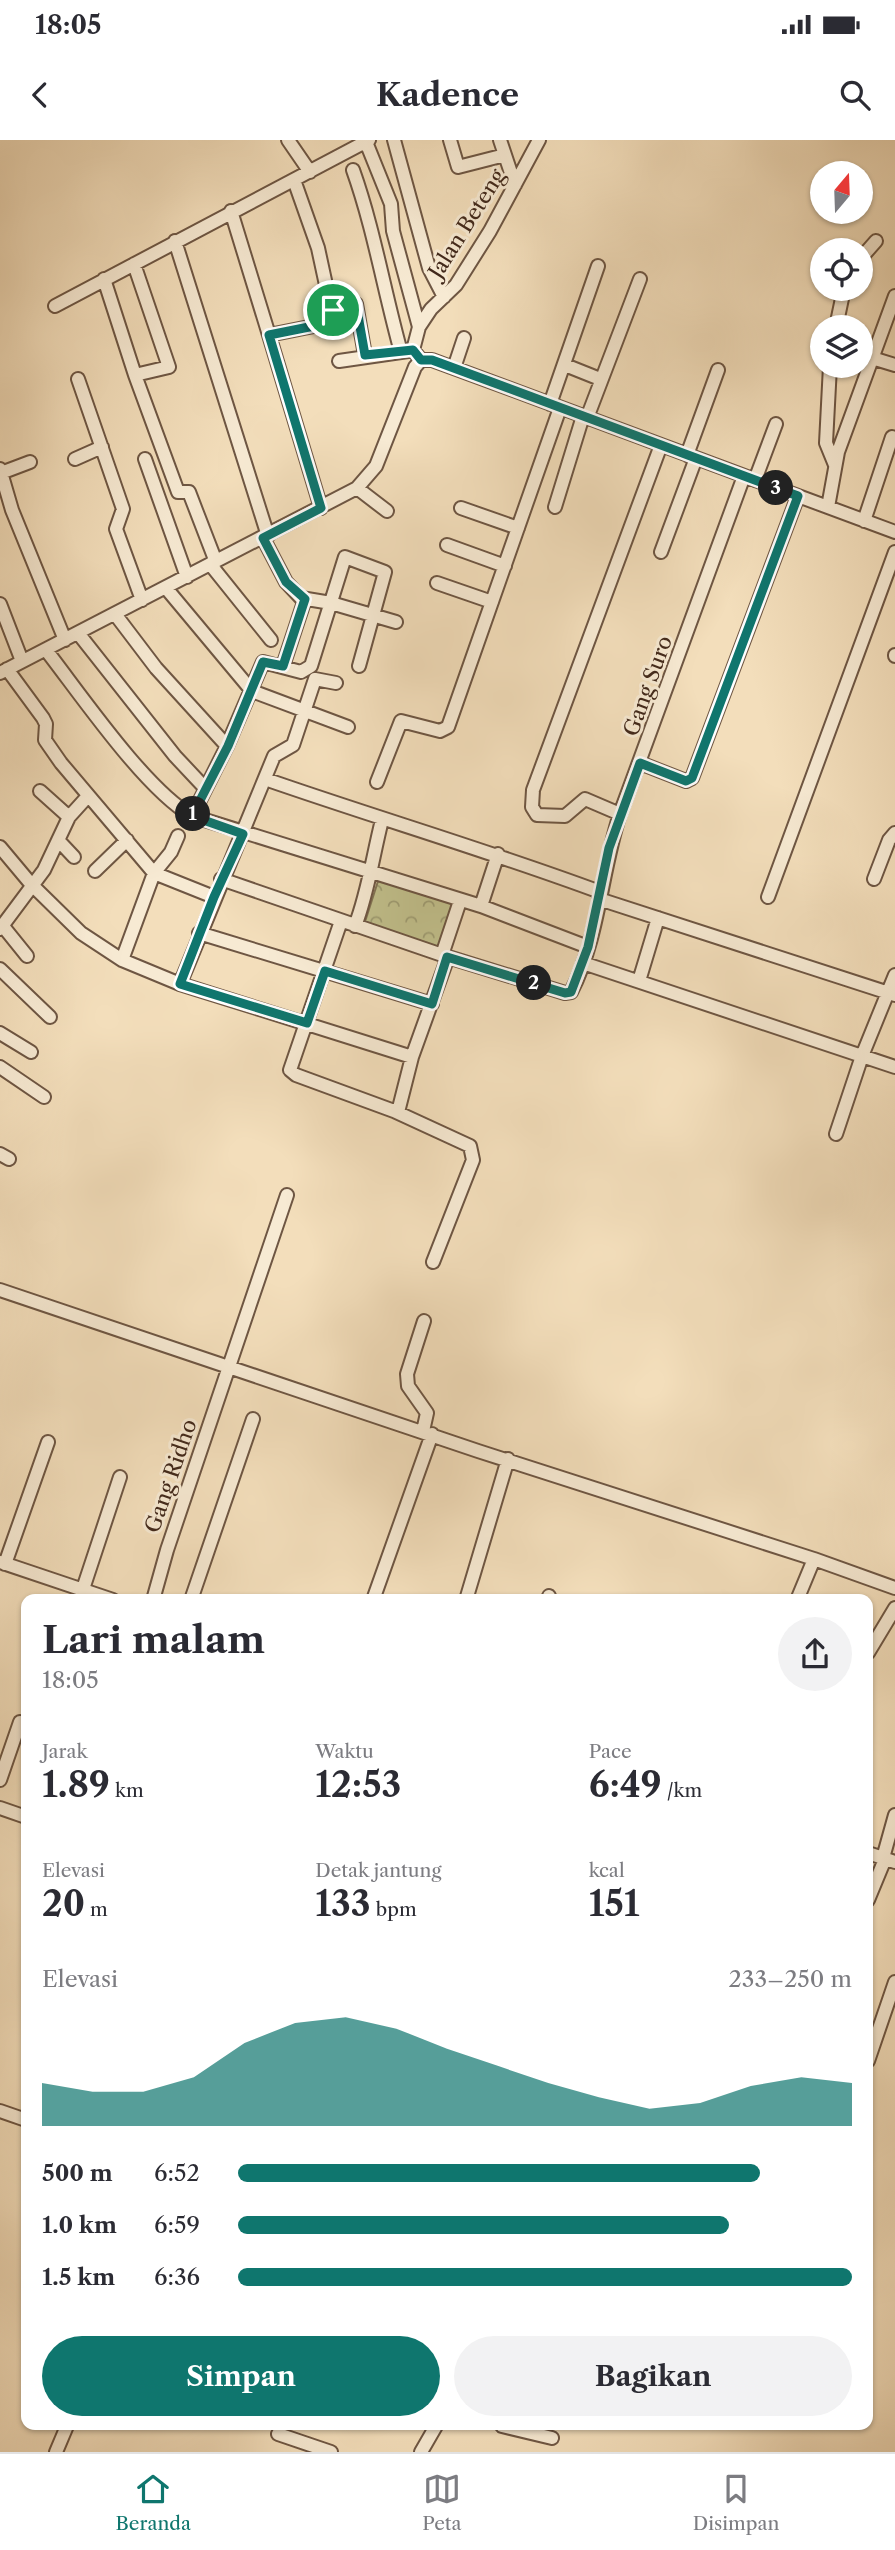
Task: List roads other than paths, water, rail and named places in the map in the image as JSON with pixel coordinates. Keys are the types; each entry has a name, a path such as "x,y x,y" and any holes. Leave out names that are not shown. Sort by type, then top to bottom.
{"street":[{"path":"288,140 310,172"},
{"path":"394,140 429,268 444,297"},
{"path":"450,140 458,167 505,155"},
{"path":"500,140 515,185"},
{"name":"Jalan Beteng","path":"357,488 376,466 415,367 412,354 419,327 456,285 539,140"},
{"path":"55,306 175,240 367,141 391,204 393,232 419,327"},
{"path":"353,170 373,230 384,291 412,354"},
{"path":"269,335 334,322 318,248 294,180"},
{"path":"231,211 321,508"},
{"path":"175,240 265,537 286,582 305,599 331,603 396,622"},
{"path":"873,244 876,241"},
{"path":"134,264 169,367 135,375"},
{"path":"377,782 401,720 440,732 446,730 518,528 565,365 598,266"},
{"path":"104,279 135,375 178,492 189,492 213,563 271,640"},
{"path":"555,507 585,417 640,279"},
{"path":"873,355 895,296"},
{"path":"333,310 356,304 365,355"},
{"path":"454,368 464,338"},
{"path":"340,361 365,355 412,354 895,532"},
{"path":"873,358 895,365"},
{"path":"565,365 600,379"},
{"path":"661,552 718,370"},
{"path":"829,378 825,443 835,465"},
{"path":"828,507 835,465 865,378"},
{"path":"78,379 123,509 116,529 142,600"},
{"name":"Gang Suro","path":"445,956 565,993 571,992 588,947 609,848 620,814 750,478 776,424"},
{"path":"864,520 892,437"},
{"path":"620,814 585,799 565,816 543,817 537,815 532,807 661,445"},
{"path":"75,460 102,447"},
{"path":"145,459 187,577"},
{"path":"30,462 1,471 12,510 65,639"},
{"path":"214,897 154,873 88,796 45,740 46,724 43,718 4,671 357,488 387,511"},
{"path":"640,763 686,781 692,778 798,496"},
{"path":"461,508 518,528"},
{"path":"447,545 505,566"},
{"path":"768,897 895,552"},
{"path":"192,816 228,746 263,662 301,673 309,671 344,559 348,558 385,572 359,666"},
{"path":"437,583 492,602"},
{"path":"166,588 251,691 348,727"},
{"path":"283,666 305,599"},
{"path":"0,604 22,660"},
{"path":"115,614 156,668 228,746"},
{"path":"78,633 175,756 205,788"},
{"path":"46,650 134,760 176,806 192,816 481,906 588,947"},
{"path":"180,984 276,752 293,745 316,678 336,683"},
{"path":"265,779 382,820 498,854 658,918 892,994"},
{"path":"40,791 69,817"},
{"path":"27,956 1,927 44,870 69,817 88,796"},
{"path":"355,926 364,904 368,871 382,820"},
{"path":"874,879 889,840 895,833"},
{"path":"122,960 154,873 171,852 178,836"},
{"path":"58,840 74,857"},
{"path":"95,872 127,840"},
{"path":"0,847 31,884 81,933 122,960 180,984 412,1057"},
{"path":"481,906 498,854"},
{"path":"221,880 445,956"},
{"path":"398,1112 412,1057 432,1004 460,901"},
{"path":"639,981 658,918"},
{"path":"341,921 290,1070 398,1112 470,1146 473,1152 466,1179 433,1262"},
{"path":"199,933 432,1004"},
{"path":"583,962 895,1067"},
{"path":"0,969 50,1017"},
{"path":"836,1133 862,1056 892,994 895,975"},
{"path":"0,1033 30,1052"},
{"path":"0,1067 44,1097"},
{"name":"Gang Ridho","path":"155,1594 287,1195"},
{"path":"0,1290 895,1588"},
{"path":"375,1594 428,1432 427,1414 408,1385 407,1374 424,1321"},
{"path":"193,1594 253,1419"},
{"path":"48,1442 3,1563 97,1594"},
{"path":"468,1594 508,1459"},
{"path":"83,1589 120,1477"},
{"path":"799,1594 814,1559"},
{"path":"873,1645 895,1608"},
{"path":"0,1780 20,1722"},
{"path":"0,1808 21,1815"},
{"path":"873,1890 888,1859 895,1815"},
{"path":"873,2046 895,1982"},
{"path":"0,2111 21,2118"},
{"path":"56,2452 65,2430"},
{"path":"421,2452 434,2430"},
{"path":"519,2430 552,2438"},
{"path":"278,2434 331,2452"}]}
